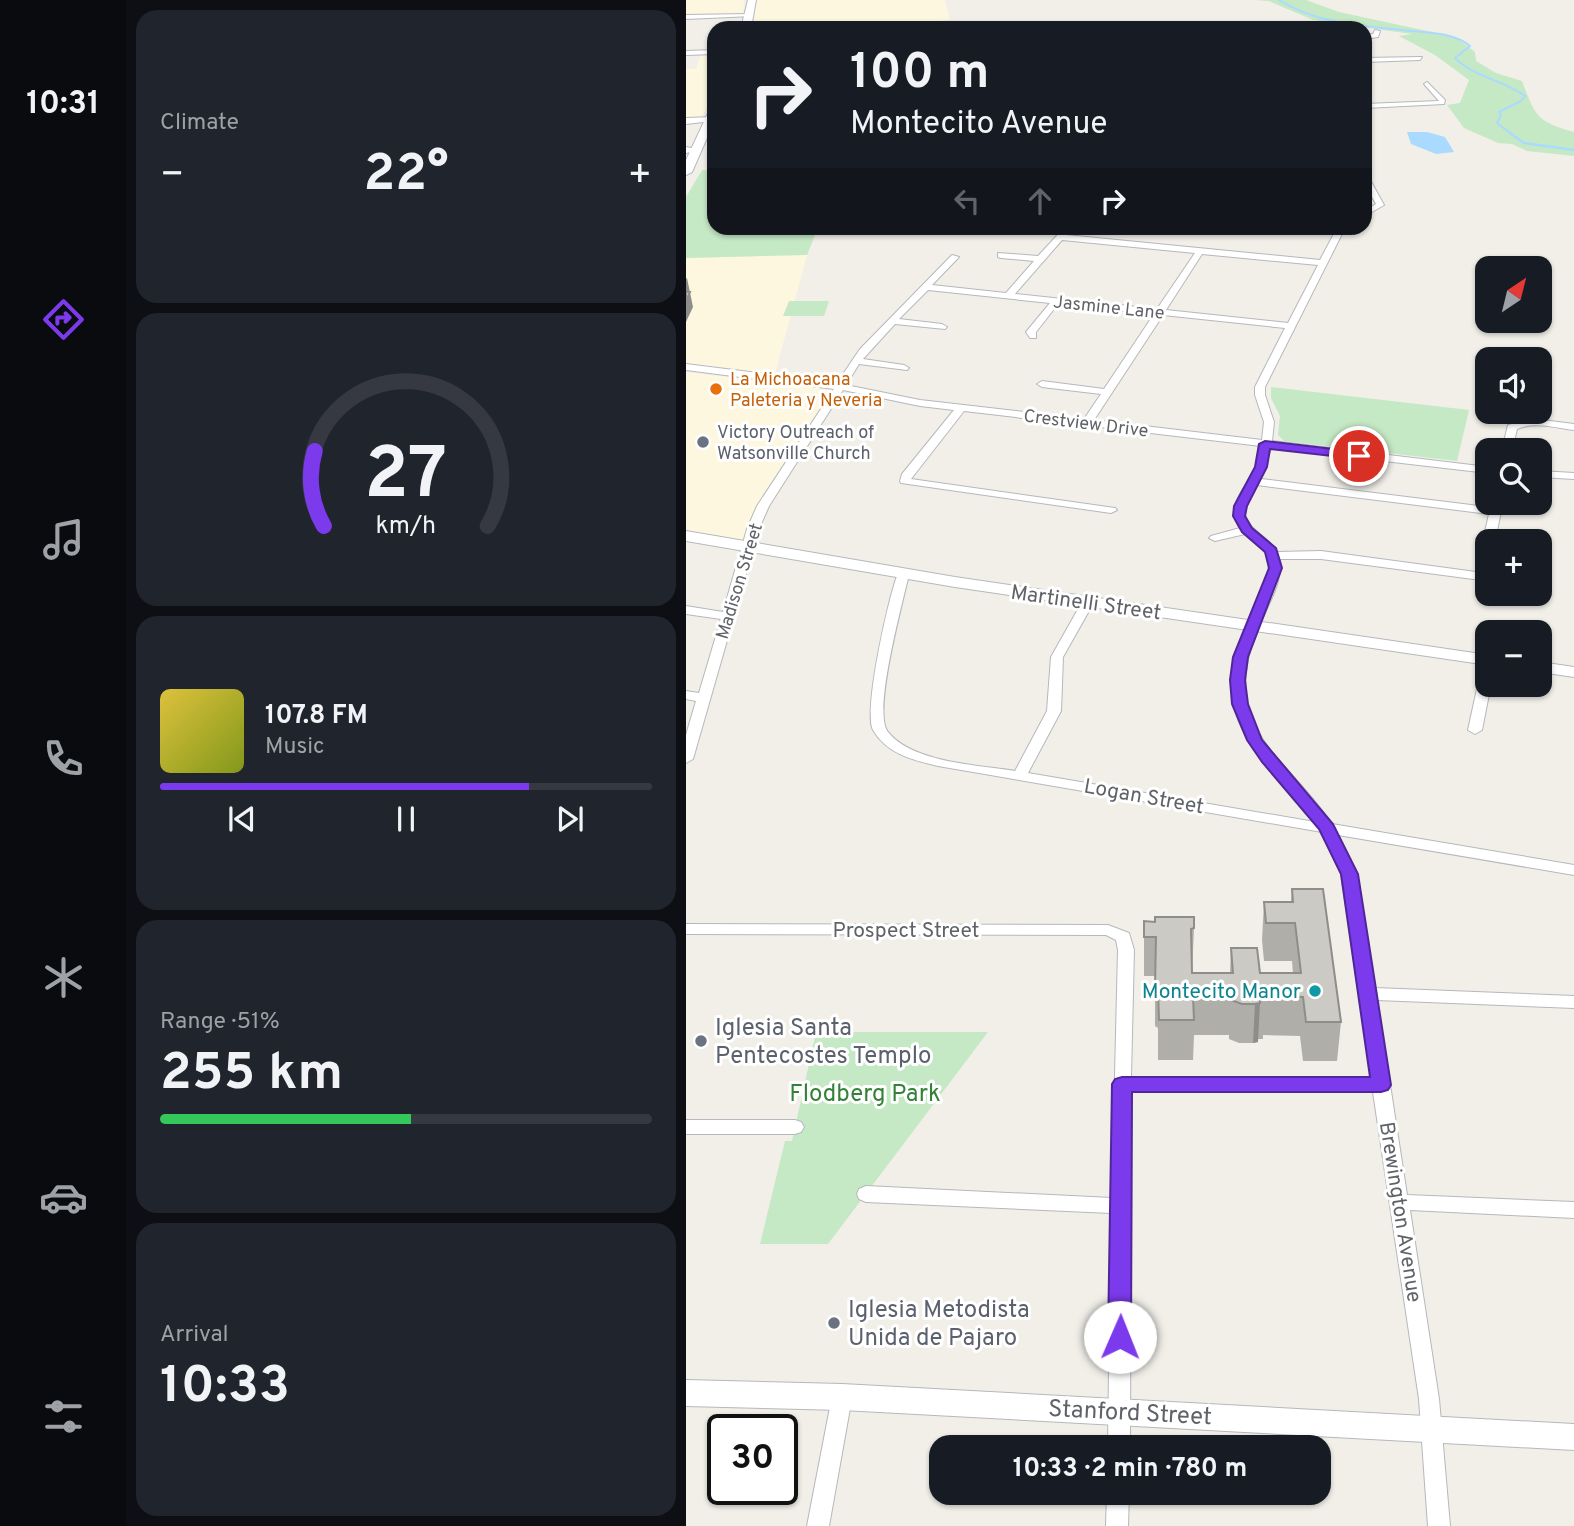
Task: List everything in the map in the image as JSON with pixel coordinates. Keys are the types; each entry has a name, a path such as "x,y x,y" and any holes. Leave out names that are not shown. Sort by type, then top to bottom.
{"main road":[{"path":"749,21 752,0"},
{"path":"686,172 692,150 707,136"}],"street":[{"path":"686,17 750,16"},
{"path":"1372,36 1376,36 1377,31"},
{"path":"686,53 707,52"},
{"path":"1372,60 1420,58"},
{"path":"1372,106 1442,103 1427,84"},
{"path":"686,121 707,117"},
{"path":"1372,189 1380,205 1372,210"},
{"path":"1337,235 1260,387 1259,396 1268,416 1265,444 1261,467 1239,511 1240,521 1274,556 1321,555 1475,575"},
{"path":"1009,296 1060,237 1322,263"},
{"path":"1087,423 1200,251"},
{"path":"1001,255 1040,259"},
{"name":"Madison Street","path":"686,759 749,544 763,506 856,361 955,257"},
{"name":"Jasmine Lane","path":"925,287 1292,326"},
{"path":"1033,336 1031,332 1056,301"},
{"path":"892,321 942,327"},
{"path":"856,361 904,368"},
{"name":"Crestview Drive","path":"686,368 839,386 909,401 961,408 1475,468"},
{"path":"1042,384 1106,392"},
{"path":"961,408 906,476 905,481 1111,510"},
{"path":"1511,438 1515,423 1574,427"},
{"path":"1552,475 1574,476"},
{"path":"1254,481 1495,511 1491,529"},
{"path":"1215,538 1247,530"},
{"name":"Martinelli Street","path":"686,536 749,544 903,574 1475,658"},
{"name":"Brewington Avenue","path":"1274,556 1274,575 1238,668 1238,691 1244,717 1260,749 1327,828 1349,874 1432,1429 1439,1526"},
{"name":"Logan Street","path":"903,574 875,713 879,729 897,747 922,758 1574,870"},
{"path":"1020,775 1054,711 1057,657 1088,602"},
{"path":"686,610 728,617"},
{"path":"1552,669 1574,672"},
{"path":"686,695 704,698"},
{"path":"1475,730 1482,697"},
{"name":"Prospect Street","path":"686,929 1108,930 1123,937 1126,950 1122,1084"},
{"path":"1369,994 1574,1002"},
{"path":"1119,1435 1122,1084 1381,1085"},
{"path":"686,1127 795,1127"},
{"path":"866,1194 1121,1206"},
{"path":"1400,1202 1574,1210"},
{"name":"Stanford Street","path":"686,1393 842,1397 1574,1437"},
{"path":"818,1526 842,1397"},
{"path":"1117,1526 1118,1505"}],"shaded area":[{"path":"686,0 744,0 743,14 686,16"},
{"path":"755,0 945,0 950,20 933,21 751,21"},
{"path":"701,55 707,55 707,107 701,119 686,119 686,69 696,69"},
{"path":"807,255 774,377 686,365 686,258"},
{"path":"686,372 831,389 747,542 686,533"}],"green space":[{"path":"1255,0 1306,0 1339,12 1458,39 1475,52 1476,61 1496,73 1522,81 1535,110 1545,121 1574,132 1574,156 1527,151 1512,144 1498,143 1464,128 1447,105 1460,103 1469,80 1435,55 1399,36 1412,34 1372,28 1372,21 1313,20 1269,1"},
{"path":"702,170 707,170 707,235 815,235 807,255 686,258 686,197"},
{"path":"789,301 829,301 824,316 783,316"},
{"path":"1271,387 1469,410 1457,461 1284,441 1278,435 1280,416 1271,398"},
{"name":"Flodberg Park","path":"816,1032 988,1032 828,1244 760,1244 785,1141 792,1141"}],"water":[{"path":"1407,132 1427,132 1445,137 1454,152 1436,154 1411,144"}],"building":[{"path":"1292,889 1323,889 1341,1022 1306,1022 1303,997 1265,996 1266,1000 1260,1000 1260,1003 1242,1004 1231,1000 1231,996 1193,996 1194,1020 1159,1020 1158,989 1155,987 1156,937 1144,937 1144,921 1155,922 1155,917 1194,917 1194,928 1191,929 1192,973 1233,973 1231,948 1257,948 1260,973 1301,973 1295,923 1266,923 1264,902 1293,902"}],"waterway":[{"path":"1279,0 1310,15 1336,21"},
{"path":"1372,27 1442,34 1457,38 1470,46 1455,58 1471,70 1525,96 1521,101 1499,112 1501,115 1497,123 1513,135"},
{"path":"1510,133 1524,143 1574,150"}],"place":[{"name":"La Michoacana Paleteria y Neveria","path":"716,389"},
{"name":"Victory Outreach of Watsonville Church","path":"703,442"},
{"name":"Montecito Manor","path":"1315,991"},
{"name":"Iglesia Santa Pentecostes Templo","path":"701,1041"},
{"name":"Iglesia Metodista Unida de Pajaro","path":"834,1323"}],"route":[{"path":"1120,1337 1122,1084 1381,1085 1354,894 1343,857 1317,814 1260,749 1240,704 1237,680 1241,657 1275,568 1271,551 1247,530 1239,516 1240,506 1261,467 1265,444 1359,456"}]}
